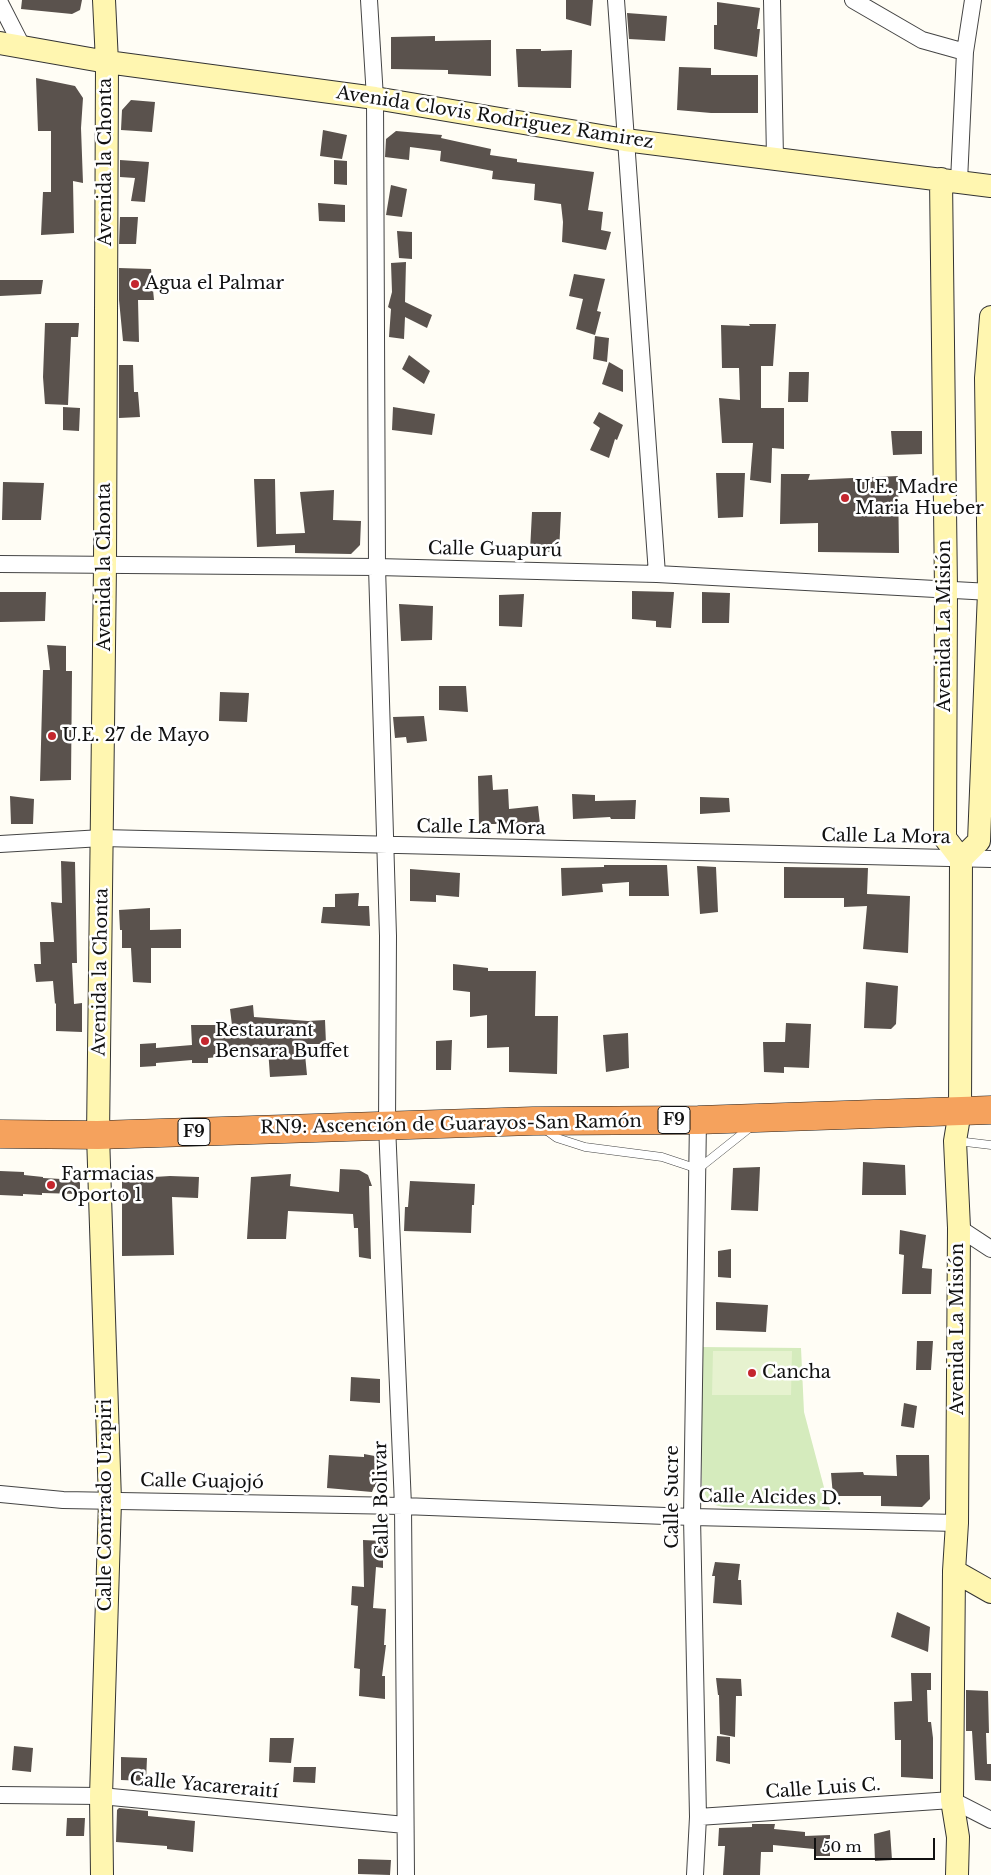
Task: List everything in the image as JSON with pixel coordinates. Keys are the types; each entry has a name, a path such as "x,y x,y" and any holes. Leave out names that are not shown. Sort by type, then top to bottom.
{"highway":[{"name":"RN9: Ascención de Guarayos-San Ramón","path":"0,1134 98,1135 387,1125 534,1121 698,1120 991,1110"}],"main road":[{"name":"Avenida la Chonta","path":"98,1135 105,566 107,62 104,0"},
{"name":"Avenida Clovis Rodriguez Ramirez","path":"0,43 107,62 375,98 625,140 991,186"},
{"name":"Avenida La Misión","path":"950,180 945,838 961,859 960,1111 955,1141 959,1228 957,1523 954,1571 952,1800 958,1837 957,1875"},
{"path":"961,859 979,840 990,592 989,378 991,317"},
{"name":"Calle Conrrado Urapiri","path":"98,1135 110,1501 101,1796 102,1875"},
{"path":"954,1571 991,1592"}],"street":[{"name":"Calle Bolivar","path":"369,0 375,98 377,567 388,936 387,1125 403,1506 406,1875"},
{"path":"616,0 656,574"},
{"path":"772,0 775,158"},
{"path":"853,0 922,40 965,52"},
{"path":"950,180 973,0"},
{"path":"0,3 23,48"},
{"name":"Calle Guapurú","path":"0,564 377,567 656,574 990,592"},
{"name":"Calle La Mora","path":"0,844 102,838 991,859"},
{"name":"Calle Sucre","path":"695,1875 698,1817 692,1517 698,1120"},
{"path":"959,1228 991,1249"},
{"name":"Calle Guajojó","path":"0,1494 63,1500 403,1506"},
{"name":"Calle Alcides D.","path":"403,1506 692,1517 957,1523"},
{"name":"Calle Yacareraití","path":"0,1795 101,1796 405,1825"},
{"path":"952,1800 991,1820"},
{"name":"Calle Luis C.","path":"698,1817 952,1800"}],"lane":[{"path":"534,1121 557,1138 584,1147 662,1157 698,1169 762,1118"},
{"path":"955,1141 991,1145"}],"green space":[{"path":"701,1347 801,1348 804,1412 830,1510 723,1507 715,1505 708,1500 702,1489"},
{"name":"Cancha","path":"713,1351 792,1351 791,1395 712,1395"}],"building":[{"path":"22,0 82,0 80,10 72,14 21,9"},
{"path":"566,0 593,0 591,26 566,19"},
{"path":"717,2 760,8 757,29 760,29 757,57 714,49 714,25 717,25"},
{"path":"627,13 667,16 665,41 629,39"},
{"path":"435,36 435,41 491,40 491,76 448,74 448,70 391,69 391,37"},
{"path":"516,49 541,49 541,51 572,50 571,88 518,87"},
{"path":"679,67 711,68 711,75 758,75 758,113 711,113 677,110"},
{"path":"36,78 75,86 83,98 81,128 83,183 73,181 74,233 41,235 43,192 51,192 51,131 38,131"},
{"path":"131,100 155,102 152,132 121,130 122,110"},
{"path":"323,130 347,135 342,159 320,156"},
{"path":"396,131 442,135 441,138 491,149 490,155 517,159 517,162 594,172 588,210 603,212 601,230 611,232 606,250 562,242 563,222 561,204 534,200 535,184 492,179 493,171 440,161 441,151 410,147 409,160 385,157 386,139"},
{"path":"120,160 149,162 145,202 131,201 135,178 120,177"},
{"path":"334,160 347,161 347,185 334,184"},
{"path":"391,185 407,189 402,217 386,215"},
{"path":"318,203 345,205 345,222 319,221"},
{"path":"120,217 138,217 136,244 119,244"},
{"path":"397,231 412,232 412,259 399,258"},
{"path":"406,262 405,302 432,315 427,328 405,317 404,339 389,337 391,309 388,307 392,292 391,263"},
{"path":"119,268 151,269 154,300 138,300 139,342 123,341 119,300"},
{"path":"574,274 605,279 597,311 601,312 595,335 576,329 583,299 569,296"},
{"path":"0,280 43,280 41,294 0,296"},
{"path":"45,323 79,323 78,337 71,337 68,405 45,404 43,377"},
{"path":"749,324 776,324 773,366 761,366 761,408 784,408 784,449 772,448 771,483 750,480 753,443 722,443 719,398 740,400 739,368 722,368 721,325 750,326"},
{"path":"595,336 609,338 607,362 593,359"},
{"path":"409,355 430,371 424,384 402,369"},
{"path":"609,362 623,370 623,392 602,384"},
{"path":"119,365 133,365 134,392 138,392 140,417 119,418"},
{"path":"789,372 809,372 808,402 788,402"},
{"path":"63,407 80,408 79,431 63,430"},
{"path":"393,407 435,414 432,435 392,430"},
{"path":"599,412 623,425 617,440 615,439 609,458 590,450 600,428 593,423"},
{"path":"891,431 922,431 922,454 893,455"},
{"path":"716,473 745,473 743,517 718,518"},
{"path":"781,474 810,474 808,480 898,476 899,553 818,552 818,523 780,524"},
{"path":"254,479 275,479 276,534 305,533 300,492 334,490 333,520 361,521 360,545 351,554 295,553 295,545 257,547"},
{"path":"3,482 44,483 41,520 2,520"},
{"path":"532,512 561,512 559,552 530,551"},
{"path":"632,591 674,592 671,628 656,627 656,621 632,619"},
{"path":"0,592 46,592 45,621 0,622"},
{"path":"702,592 730,593 729,623 702,623"},
{"path":"524,594 522,627 499,626 499,595"},
{"path":"399,604 433,606 432,640 401,641"},
{"path":"47,645 66,646 66,671 72,671 71,780 40,781 43,670 50,670"},
{"path":"439,686 466,686 468,712 439,710"},
{"path":"220,692 249,693 247,722 219,721"},
{"path":"424,716 427,741 407,743 406,737 395,738 393,717"},
{"path":"492,775 493,790 508,789 509,809 538,806 540,824 479,824 478,776"},
{"path":"572,794 595,795 595,801 636,800 635,819 611,819 610,817 573,819"},
{"path":"10,796 34,799 33,824 11,824"},
{"path":"700,797 729,798 730,812 700,814"},
{"path":"61,861 75,862 77,963 72,963 74,1004 82,1003 82,1032 56,1031 56,1003 53,981 36,982 34,964 41,964 40,942 54,942 51,902 62,903"},
{"path":"604,865 667,865 669,896 629,896 629,882 602,884 603,892 562,896 561,868 604,867"},
{"path":"697,866 716,867 718,912 700,914"},
{"path":"784,867 868,868 867,894 910,896 908,953 863,949 867,906 844,907 844,898 784,898"},
{"path":"410,869 460,873 459,897 436,895 436,902 410,901"},
{"path":"359,893 358,906 369,906 370,926 321,923 323,907 335,907 335,894"},
{"path":"150,908 150,930 181,929 181,948 151,948 151,983 133,982 131,948 122,948 119,910"},
{"path":"453,964 488,968 488,971 536,971 535,1016 558,1016 557,1074 509,1072 509,1047 487,1048 487,1015 470,1017 470,992 453,990"},
{"path":"866,982 898,986 896,1024 891,1029 864,1028"},
{"path":"253,1005 254,1017 308,1021 325,1020 326,1044 304,1044 307,1075 270,1077 268,1048 218,1051 218,1057 208,1058 208,1063 192,1063 192,1060 156,1063 156,1066 140,1067 140,1044 156,1043 156,1048 192,1045 191,1025 232,1025 230,1009"},
{"path":"786,1023 811,1024 809,1068 784,1067 784,1073 764,1072 763,1042 785,1042"},
{"path":"628,1033 629,1068 606,1072 603,1035"},
{"path":"452,1040 451,1070 436,1070 436,1041"},
{"path":"863,1162 905,1165 906,1195 862,1195"},
{"path":"760,1167 758,1211 731,1210 733,1168"},
{"path":"340,1169 359,1170 368,1175 372,1186 369,1186 371,1259 359,1257 358,1228 354,1228 353,1214 288,1211 286,1239 247,1239 251,1177 291,1174 290,1186 339,1192"},
{"path":"0,1171 24,1172 24,1175 43,1178 80,1180 80,1194 0,1195"},
{"path":"170,1176 199,1177 198,1198 172,1197 174,1255 122,1256 122,1179"},
{"path":"410,1181 475,1184 471,1233 404,1231 405,1207 408,1207"},
{"path":"900,1230 926,1235 922,1268 932,1269 931,1294 902,1294 904,1255 899,1254"},
{"path":"731,1249 731,1278 718,1277 718,1251"},
{"path":"716,1302 768,1305 766,1332 716,1330"},
{"path":"917,1341 933,1341 931,1370 916,1370"},
{"path":"351,1377 380,1379 380,1403 350,1401"},
{"path":"904,1403 917,1406 914,1428 901,1426"},
{"path":"364,1454 380,1457 378,1486 374,1487 372,1492 327,1488 329,1455 364,1457"},
{"path":"896,1455 929,1455 930,1499 922,1507 881,1506 881,1496 833,1496 831,1473 863,1472 864,1475 897,1476"},
{"path":"363,1540 383,1541 383,1568 376,1567 373,1608 386,1609 384,1645 386,1645 382,1676 385,1676 385,1699 359,1696 360,1669 354,1668 358,1606 351,1605 352,1586 364,1587"},
{"path":"715,1562 740,1564 738,1580 741,1580 742,1605 713,1603 715,1576 712,1576"},
{"path":"897,1612 930,1627 928,1652 891,1637"},
{"path":"911,1673 931,1673 931,1690 927,1690 928,1722 931,1722 933,1738 933,1779 901,1777 901,1740 895,1740 894,1702 912,1701"},
{"path":"716,1678 741,1679 742,1696 736,1696 735,1737 720,1734 719,1695"},
{"path":"966,1690 988,1691 989,1733 986,1733 987,1764 991,1764 991,1781 975,1780 972,1731 966,1731"},
{"path":"717,1736 730,1737 730,1764 716,1761"},
{"path":"270,1738 294,1738 291,1763 269,1762"},
{"path":"14,1746 33,1748 31,1772 12,1770"},
{"path":"121,1757 147,1758 146,1781 121,1780"},
{"path":"294,1767 316,1767 315,1783 293,1782"},
{"path":"119,1808 148,1811 148,1816 195,1821 193,1852 167,1849 167,1846 116,1842 117,1810"},
{"path":"67,1818 85,1818 84,1836 66,1836"},
{"path":"752,1824 775,1824 774,1829 805,1832 805,1836 830,1835 830,1856 814,1856 814,1849 773,1845 773,1852 761,1852 760,1875 723,1875 725,1846 718,1846 719,1828 752,1827"},
{"path":"890,1830 892,1860 875,1861 874,1834"},
{"path":"358,1859 391,1860 390,1875 358,1874"}],"place":[{"name":"Agua el Palmar","path":"135,284"},
{"name":"U.E. Madre Maria Hueber","path":"845,498"},
{"name":"U.E. 27 de Mayo","path":"52,736"},
{"name":"Restaurant Bensara Buffet","path":"205,1041"},
{"name":"Farmacias Oporto 1","path":"51,1185"},
{"name":"Cancha","path":"752,1373"}]}
